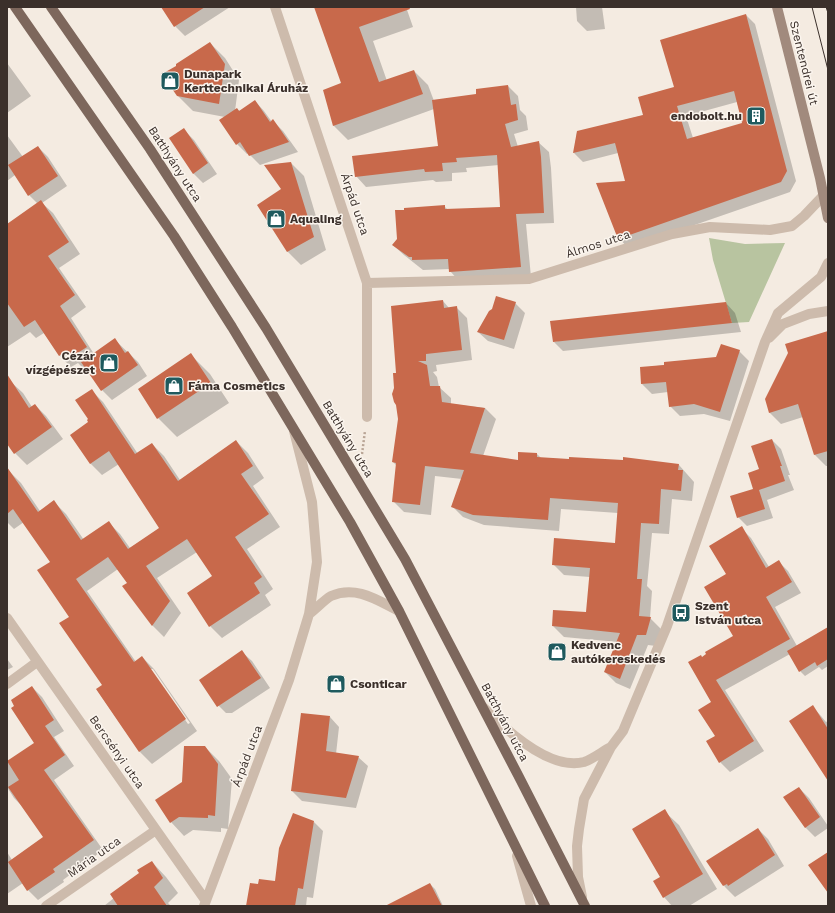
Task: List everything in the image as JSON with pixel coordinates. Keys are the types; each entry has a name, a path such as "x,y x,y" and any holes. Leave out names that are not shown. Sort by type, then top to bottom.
{"main road":[{"path":"15,7 174,236 232,327 350,522 399,611 545,906"},
{"name":"Batthyány utca","path":"51,7 150,149 266,328 405,559 584,904"},
{"name":"Szentendrei út","path":"777,7 828,218"}],"street":[{"name":"Árpád utca","path":"275,7 367,283 366,417"},
{"name":"Álmos utca","path":"367,283 529,279 672,234 710,228 770,230 792,226 823,196"},
{"path":"584,904 578,877 577,846 584,799 611,747 623,731 667,626 765,342 778,313 821,277 828,263"},
{"path":"765,342 783,324 808,314 828,311"},
{"name":"Árpád utca","path":"205,904 289,680 309,614 317,562 312,502 293,427"},
{"path":"309,614 331,597 349,591 363,593 399,611"},
{"name":"Bercsényi utca","path":"7,618 156,830 205,904"},
{"path":"7,684 37,662"},
{"path":"482,706 527,746 566,763 585,762 611,747"},
{"name":"Mária utca","path":"46,906 156,830"},
{"path":"514,844 531,906"}],"path":[{"path":"365,460 362,453 366,417"}],"green space":[{"path":"709,238 745,244 785,243 749,322 732,323 713,260"}],"building":[{"path":"161,7 205,7 174,27"},
{"path":"314,7 409,7 410,9 359,27 379,82 414,70 423,94 333,126 323,90 341,83"},
{"path":"746,14 787,171 781,182 618,239 596,183 625,181 615,143 573,153 577,131 643,115 638,97 674,87 660,40","holes":["734,91 742,123 687,139 677,106"]},
{"path":"210,42 225,64 219,104 177,96 162,74"},
{"path":"508,85 511,105 516,104 518,120 505,124 511,147 539,141 541,157 544,213 516,214 521,267 449,272 448,259 412,260 412,257 409,257 392,245 397,239 395,210 445,205 445,209 500,207 497,155 456,158 457,162 442,163 443,171 425,172 424,169 355,177 352,156 438,146 432,100 476,94 476,89"},
{"path":"255,100 270,122 273,119 289,142 249,156 240,142 236,145 219,120 237,108 239,111"},
{"path":"184,128 208,163 193,174 169,138"},
{"path":"38,146 58,176 28,196 8,165"},
{"path":"291,162 314,237 287,252 257,205 281,189 264,165"},
{"path":"41,200 69,242 48,256 75,295 60,306 87,347 71,357 67,351 59,356 35,320 24,327 7,303 7,224"},
{"path":"496,296 516,302 504,340 477,332 489,311 492,309"},
{"path":"443,300 444,308 457,306 462,350 426,354 426,361 418,361 427,365 430,386 440,386 442,402 485,408 470,453 518,460 518,452 537,453 537,457 569,459 569,457 623,460 623,457 679,464 678,470 683,470 681,491 661,489 659,524 641,523 637,579 642,579 639,616 651,617 646,635 637,635 620,679 604,672 620,633 552,626 553,610 586,612 590,568 552,565 554,538 615,543 618,503 550,498 548,520 473,515 451,507 464,470 425,466 420,505 392,502 396,463 392,462 398,419 396,405 392,394 394,388 393,373 396,373 391,306"},
{"path":"726,302 732,323 553,342 550,321"},
{"path":"828,331 828,451 814,455 798,404 769,413 765,399 788,353 785,344"},
{"name":"Cézár vízgépészet","path":"115,338 125,353 128,351 138,365 101,391 81,362"},
{"path":"721,344 740,350 720,412 694,404 669,407 666,382 641,384 640,367 664,365 664,362 716,357"},
{"name":"Fáma Cosmetics","path":"191,353 211,383 157,419 138,389"},
{"path":"7,374 29,408 35,404 52,427 14,454 7,444"},
{"path":"92,389 135,454 152,443 178,481 236,440 253,466 241,474 269,514 235,537 262,577 254,583 260,593 209,627 187,593 212,576 187,539 146,566 170,601 152,626 122,586 127,583 108,557 76,579 134,662 142,656 186,719 139,752 96,689 102,685 59,623 69,617 37,570 50,562 13,509 7,514 7,467 38,512 54,500 81,540 109,521 128,549 159,528 109,451 90,464 70,435 88,422 88,419 75,400"},
{"path":"772,439 782,466 780,466 785,481 759,490 765,509 737,518 730,496 753,489 748,473 759,469 751,446"},
{"path":"742,526 766,568 779,560 792,582 766,597 790,639 716,680 754,741 719,763 706,741 715,736 698,710 711,702 688,662 701,655 702,657 706,654 705,652 733,636 704,587 726,574 709,546"},
{"path":"828,627 828,659 817,666 815,662 799,672 787,651"},
{"path":"242,650 261,678 217,707 199,680"},
{"path":"32,686 54,720 45,726 65,755 44,770 94,840 53,869 55,872 27,891 8,862 43,837 8,787 19,780 7,761 34,743 11,708 14,706 11,700"},
{"path":"813,705 828,729 828,781 789,721"},
{"path":"301,713 330,716 326,751 359,756 346,798 291,791"},
{"path":"184,746 205,746 218,764 215,816 208,815 208,818 179,817 170,823 155,800 182,782"},
{"path":"799,787 820,817 805,828 783,797"},
{"path":"665,809 703,874 663,898 653,881 660,877 632,829"},
{"path":"293,813 314,821 303,889 298,888 295,906 246,906 250,883 258,884 259,879 275,881 279,848"},
{"path":"758,828 775,855 728,886 727,884 723,886 706,861"},
{"path":"828,852 828,893 808,865"},
{"path":"152,861 163,878 154,887 167,906 118,906 110,894 139,873 137,870"},
{"path":"430,883 442,906 385,906"}],"tram line":[{"path":"812,7 828,70"},
{"path":"826,7 828,13"}],"place":[{"name":"Dunapark Kerttechnikai Áruház","path":"170,81"},
{"name":"endobolt.hu","path":"756,116"},
{"name":"Aqualing","path":"276,219"},
{"name":"Cézár vízgépészet","path":"109,363"},
{"name":"Fáma Cosmetics","path":"174,386"},
{"name":"Szent István utca","path":"681,613"},
{"name":"Kedvenc autókereskedés","path":"557,652"},
{"name":"Csonticar","path":"336,684"}]}
